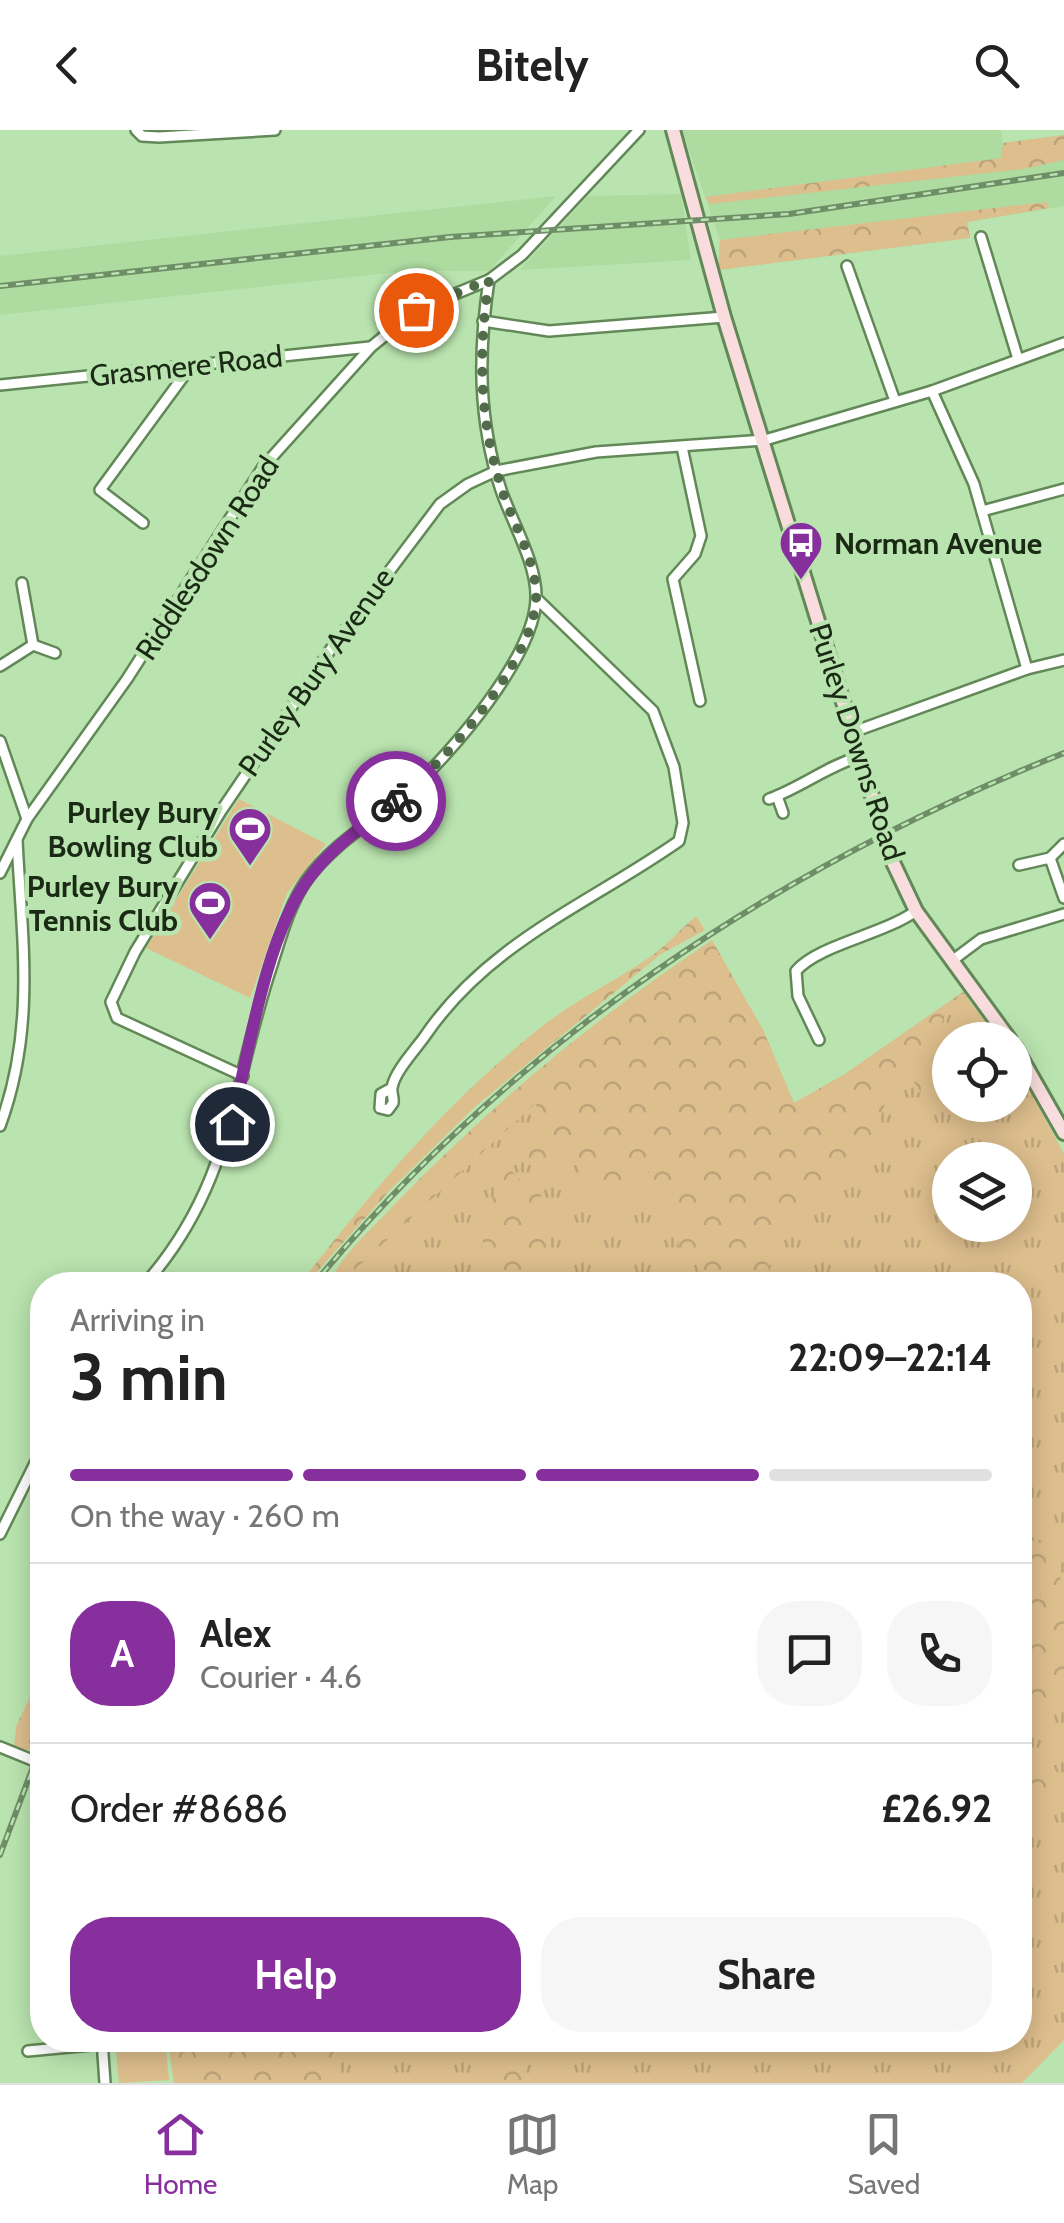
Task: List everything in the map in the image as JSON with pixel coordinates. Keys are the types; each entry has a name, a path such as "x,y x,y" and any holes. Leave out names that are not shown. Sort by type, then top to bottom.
{"street":[{"path":"136,130 142,136 159,137 275,130"},
{"name":"Riddlesdown Road","path":"0,874 27,819 127,679 262,467 371,347 416,310 489,280 522,255 639,130"},
{"name":"Purley Downs Road","path":"673,130 724,317 889,854 916,912 997,1022"},
{"path":"980,237 1018,359"},
{"path":"846,266 895,401"},
{"path":"392,1088 436,1019 498,956 679,841 683,823 674,767 652,711 536,598 496,471 480,392 489,280"},
{"path":"483,321 550,330 724,317"},
{"path":"764,440 932,391 1064,343"},
{"name":"Grasmere Road","path":"0,384 371,347"},
{"path":"142,522 100,490 192,366"},
{"path":"932,391 982,511 1026,669"},
{"name":"Purley Bury Avenue","path":"243,1076 117,1018 111,1002 135,952 221,810 393,561 440,504 496,471 596,452 764,440"},
{"path":"682,446 702,536 695,554 673,579 700,701"},
{"path":"982,511 1064,489"},
{"path":"22,583 34,645"},
{"path":"153,1272 209,1188 232,1124 271,968 306,880 351,835 408,792 466,731 510,668 536,598"},
{"path":"34,645 56,653"},
{"path":"0,666 34,645"},
{"path":"853,732 1026,669 1064,660"},
{"path":"0,741 27,819"},
{"path":"783,813 773,797 805,785 828,767 861,756"},
{"path":"0,1126 22,1055 25,1013 17,837"},
{"path":"1019,865 1050,858 1064,844"},
{"path":"1050,858 1064,898"},
{"path":"826,1025 816,1035 794,982 804,960 878,934 916,912"},
{"path":"953,960 982,938 1064,914"},
{"path":"1032,1077 1064,1133"},
{"path":"0,1534 30,1473"},
{"path":"0,1747 30,1759"},
{"path":"103,2052 106,2083"}],"shaded area":[{"path":"682,130 1001,130 1003,143 1064,135 1064,206 967,222 970,238 718,270 720,240"},
{"path":"681,194 691,260 520,270 588,196"},
{"path":"556,196 489,271 407,271 0,315 0,256"}],"green space":[{"path":"1064,135 1064,160 1023,169 710,204 705,197 1001,158 1003,143"},
{"path":"1047,202 1049,208 967,222 970,238 718,270 720,240"},
{"path":"239,799 326,844 287,893 250,998 146,948"},
{"path":"696,916 705,930 661,954 477,1105 392,1188 317,1272 309,1272 383,1182 473,1086 540,1028 668,943"},
{"path":"712,940 763,1030 794,1103 845,1074 963,992 967,996 942,1022 932,1022 932,1039 924,1038 922,1070 932,1073 928,1087 918,1093 909,1066 882,1075 889,1098 874,1142 849,1168 797,1202 782,1217 771,1235 766,1259 770,1272 698,1272 699,1267 678,1251 679,1239 694,1230 695,1222 679,1216 657,1197 649,1171 611,1207 597,1199 572,1159 557,1158 540,1168 532,1165 527,1155 542,1135 536,1103 352,1272 335,1272 357,1243 432,1167 586,1031"},
{"path":"718,952 763,1030 794,1103 845,1074 963,992 986,1022 932,1022 932,1122 1032,1122 1032,1095 1064,1154 1064,2040 1022,2083 174,2083 170,2052 1032,2052 1032,1272 352,1272 536,1102"},
{"path":"509,1168 527,1187 538,1178 553,1272 470,1272 483,1243 481,1219"},
{"path":"1032,1541 1057,1552 1064,1605 1064,1702 1059,1708 1032,1705"},
{"path":"30,1697 30,1750 9,1748 14,1745 16,1727"},
{"path":"1032,1750 1059,1774 1032,1807"},
{"path":"116,2052 166,2052 169,2080 119,2083"},
{"path":"170,2052 334,2052 344,2083 174,2083"},
{"path":"500,2052 527,2052 523,2083 493,2083"}],"railway":[{"path":"0,286 450,237 789,214 1064,173"},
{"path":"325,1272 390,1198 473,1116 562,1041 655,972 752,908 853,851 957,799 1064,753"},
{"path":"0,1855 30,1775"}],"way so far":[{"path":"396,801 466,731 502,681 526,634 536,598 488,442 480,392 489,280 416,310"}],"place":[{"name":"Norman Avenue","path":"801,581"},
{"name":"Purley Bury Bowling Club","path":"250,867"},
{"name":"Purley Bury Tennis Club","path":"210,941"}],"route":[{"path":"232,1124 252,1028 297,896 324,860 396,801"}]}
